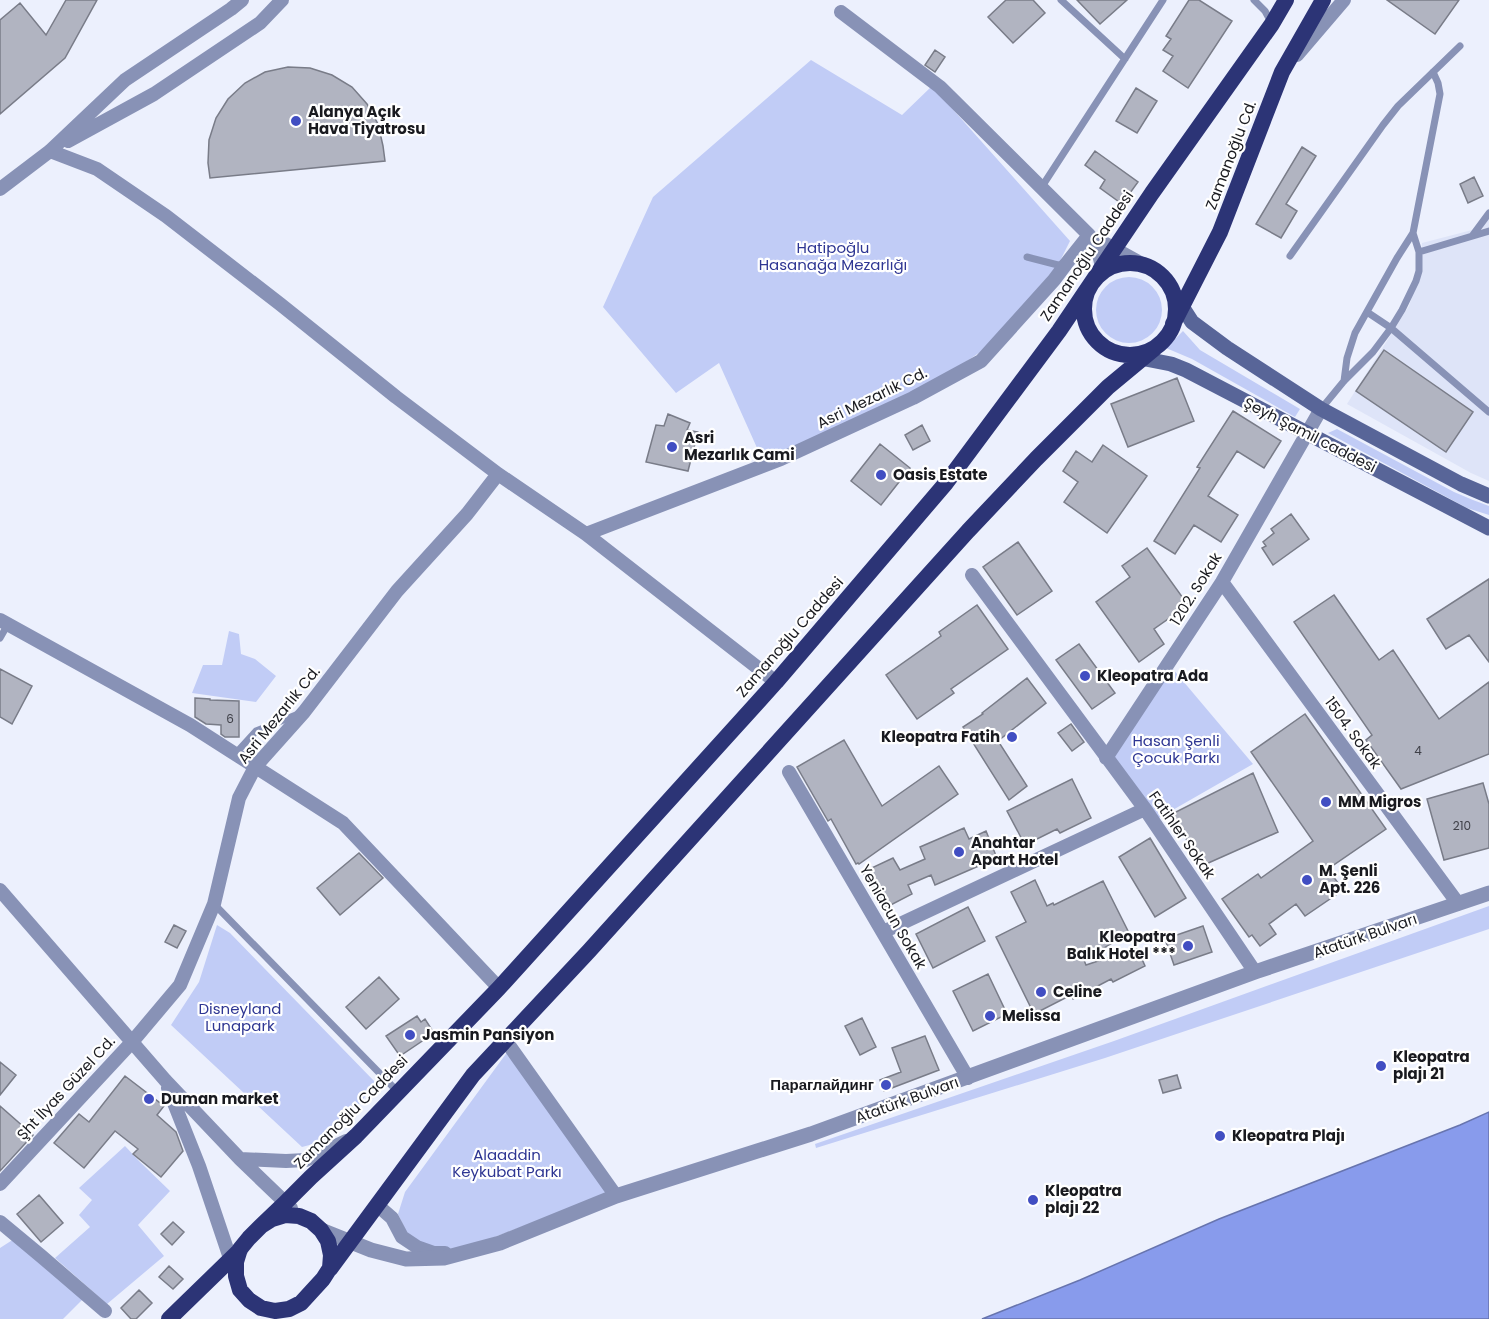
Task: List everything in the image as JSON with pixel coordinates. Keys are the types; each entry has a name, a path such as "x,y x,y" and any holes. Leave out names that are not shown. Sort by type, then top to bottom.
{"highway":[{"name":"Zamanoğlu Caddesi","path":"169,1319 261,1226 356,1136 499,988 776,682 946,483 1059,331 1152,193 1272,24 1286,0"},
{"name":"Zamanoğlu Cd.","path":"1149,353 1166,337 1173,324 1178,300 1220,232 1282,72 1323,0"},
{"path":"1149,353 1125,355 1110,351 1098,343 1088,330 1084,315 1084,300 1090,285 1100,274 1113,266 1127,263 1142,264 1156,271 1167,281 1178,300"},
{"path":"285,1319 323,1279 473,1075 597,943 968,531 1108,387 1149,353"},
{"path":"261,1226 285,1215 299,1216 311,1221 328,1241 331,1255 330,1268 323,1279"},
{"path":"240,1249 236,1262 236,1276 240,1290 249,1300 261,1308 275,1311 289,1309 301,1303"}],"main road":[{"name":"Şeyh Şamil caddesi","path":"1178,300 1192,322 1321,410 1461,484 1489,496"},
{"name":"Şeyh Şamil caddesi","path":"1149,353 1186,370 1489,528"}],"street":[{"path":"0,189 50,151 125,80 242,0"},
{"path":"50,151 164,88 260,23 282,0"},
{"path":"1282,72 1344,0"},
{"path":"841,12 940,87 1089,234 1142,264"},
{"path":"50,151 97,169 165,216 396,397 498,474 586,534 776,682"},
{"path":"1089,234 1098,250 1102,267"},
{"name":"Asri Mezarlık Cd.","path":"586,534 781,459 913,398 981,361 1054,280 1089,234"},
{"name":"1202. Sokak","path":"1106,758 1222,582 1321,410"},
{"name":"Asri Mezarlık Cd.","path":"132,1042 180,986 214,904 239,798 255,767 304,712 397,591 467,514 498,474"},
{"name":"Fatihler Sokak","path":"972,575 1144,809 1255,972"},
{"name":"1504. Sokak","path":"1222,582 1457,904"},
{"path":"4,622 190,725 343,823 499,988"},
{"name":"Yeniacun Sokak","path":"789,772 968,1078"},
{"path":"883,932 1144,809"},
{"path":"0,890 165,1080 240,1159 299,1216"},
{"name":"Atatürk Bulvarı","path":"321,1230 371,1250 406,1259 444,1258 500,1243 616,1196 811,1134 1255,972 1489,893"},
{"path":"506,1041 616,1196"},
{"name":"Şht İlyas Güzel Cd.","path":"0,1185 132,1042"},
{"path":"165,1080 199,1166 240,1249"},
{"path":"240,1159 306,1160 356,1136"},
{"path":"377,1204 392,1218 402,1237 417,1247 434,1254 462,1253"},
{"path":"0,1222 105,1311"}],"lane":[{"path":"1061,0 1125,59"},
{"path":"1041,188 1163,0"},
{"path":"1254,0 1265,11 1272,24"},
{"path":"1290,256 1398,106 1460,46"},
{"path":"1344,381 1347,358 1355,333 1413,234 1440,94 1433,72"},
{"path":"1472,236 1489,213"},
{"path":"1419,252 1489,231"},
{"path":"1321,410 1344,381 1373,352 1391,328 1416,281 1419,271 1419,252 1413,234"},
{"path":"1027,257 1058,265 1066,264"},
{"path":"1367,312 1391,328 1489,412"},
{"path":"0,638 4,622"},
{"path":"236,754 256,731 304,712"},
{"path":"214,904 398,1092"}],"shaded area":[{"path":"1489,215 1489,481 1347,404 1409,306 1420,272 1422,243 1472,230"}],"green space":[{"name":"Hatipoğlu Hasanağa Mezarlığı","path":"811,60 902,115 932,86 1070,241 1058,265 986,348 954,370 863,419 762,459 719,363 676,393 603,307 653,197"},
{"path":"1129,277 1142,280 1152,287 1159,297 1162,310 1159,323 1152,333 1142,340 1129,343 1116,340 1106,333 1099,323 1096,310 1099,297 1106,287 1116,280"},
{"path":"1183,331 1200,350 1300,409 1295,417 1192,359 1166,348"},
{"path":"1337,429 1454,492 1489,506 1489,515 1467,508 1328,433"},
{"path":"229,631 239,634 241,654 255,659 276,676 256,702 192,693 203,665 222,665"},
{"name":"Hasan Şenli Çocuk Parkı","path":"1172,668 1253,764 1157,819 1112,757"},
{"path":"1489,906 1489,929 1105,1058 816,1148 815,1144 1114,1041"},
{"name":"Disneyland Lunapark","path":"217,925 230,933 376,1083 352,1113 317,1143 302,1147 171,1025 199,982"},
{"name":"Alaaddin Keykubat Parkı","path":"508,1051 608,1194 463,1249 435,1249 407,1233 398,1214 405,1192"},
{"path":"125,1146 170,1191 138,1225 164,1256 107,1304 55,1258 90,1227 79,1215 92,1200 79,1188"},
{"path":"14,1239 84,1298 63,1319 0,1319 0,1248"}],"water":[{"path":"1489,1112 1489,1319 982,1319 1080,1280 1219,1219"}],"building":[{"path":"66,0 97,0 65,58 0,114 0,20 20,3 46,35"},
{"path":"1006,0 1033,0 1045,13 1013,43 988,17"},
{"path":"1077,0 1127,0 1100,24"},
{"path":"1189,0 1199,0 1232,21 1188,88 1163,71 1173,56 1163,50 1171,39 1166,36"},
{"path":"1387,0 1459,0 1435,34"},
{"path":"935,50 945,57 935,72 925,65"},
{"name":"Alanya Açık Hava Tiyatrosu","path":"288,67 310,68 332,75 352,87 367,104 378,124 385,161 210,178 209,140 216,118 228,99 245,83 265,72"},
{"path":"1136,88 1157,101 1137,133 1116,121"},
{"path":"1302,147 1316,156 1286,204 1297,211 1281,238 1256,224"},
{"path":"1095,151 1138,182 1122,204 1100,188 1105,180 1085,165"},
{"path":"1474,177 1483,196 1468,203 1460,184"},
{"path":"1384,350 1473,412 1446,452 1356,391"},
{"path":"1177,378 1194,421 1128,447 1111,404"},
{"path":"1233,411 1281,441 1264,468 1237,451 1208,496 1238,515 1221,542 1194,525 1175,554 1154,541"},
{"name":"Asri Mezarlık Cami","path":"668,414 690,423 687,430 698,432 688,471 646,462 656,425 664,426"},
{"path":"922,425 930,441 913,450 905,435"},
{"name":"Oasis Estate","path":"880,444 910,468 881,505 851,481"},
{"path":"1103,445 1147,476 1107,533 1064,502 1078,482 1063,471 1076,451 1092,462"},
{"path":"1291,514 1309,539 1273,565 1262,548 1266,546 1263,542 1274,533 1271,529"},
{"path":"1018,542 1052,591 1017,615 983,567"},
{"path":"1147,548 1188,605 1154,629 1164,644 1139,662 1096,602 1130,577 1122,566"},
{"path":"1489,579 1489,662 1469,635 1446,649 1427,619"},
{"path":"1334,595 1379,660 1393,650 1439,719 1489,682 1489,754 1401,789 1366,740 1372,735 1294,622"},
{"path":"977,605 1008,649 951,689 954,693 917,719 886,675 941,636 939,632"},
{"name":"Kleopatra Ada","path":"1079,644 1115,693 1092,709 1056,660"},
{"path":"0,669 32,686 12,724 0,717"},
{"path":"1027,678 1046,703 998,741 1027,786 1009,800 963,727 983,714"},
{"path":"195,698 239,701 239,737 225,737 221,734 221,725 206,724 195,717"},
{"name":"MM Migros","path":"1305,714 1386,829 1328,869 1343,890 1305,916 1296,904 1269,924 1276,934 1260,946 1252,935 1249,937 1222,899 1258,874 1261,878 1313,841 1251,752"},
{"path":"1071,724 1084,742 1072,751 1058,733"},
{"path":"844,740 882,806 939,766 958,794 856,864 831,819 828,821 797,767"},
{"path":"1253,773 1278,832 1206,864 1168,816"},
{"path":"1072,779 1091,818 1060,833 1057,829 1025,845 1007,811"},
{"path":"1483,783 1489,804 1489,848 1444,860 1427,799"},
{"name":"Anahtar Apart Hotel","path":"964,828 969,839 986,831 997,858 935,885 931,875 908,885 912,894 883,909 863,872 893,858 900,870 925,859 920,847"},
{"path":"1150,838 1186,898 1155,917 1119,857"},
{"path":"359,853 383,878 340,915 317,888"},
{"path":"1035,880 1047,906 1053,903 1054,905 1103,881 1129,933 1084,960 1086,965 1137,948 1145,966 1113,982 1111,979 1073,999 1071,995 1034,1014 996,937 1026,922 1011,892"},
{"path":"968,907 985,941 933,968 916,934"},
{"path":"174,925 186,931 177,948 165,942"},
{"path":"1203,926 1212,952 1174,965 1165,939"},
{"path":"988,974 1007,1014 973,1031 953,991"},
{"path":"379,977 399,999 366,1029 346,1007"},
{"name":"Jasmin Pansiyon","path":"417,1016 421,1022 425,1019 434,1033 400,1056 386,1036"},
{"path":"862,1018 876,1047 860,1055 845,1026"},
{"path":"925,1036 939,1070 884,1091 880,1080 901,1072 892,1048"},
{"path":"0,1062 16,1075 0,1095"},
{"path":"1177,1075 1181,1088 1163,1093 1159,1080"},
{"path":"125,1076 164,1106 157,1115 176,1132 183,1151 161,1177 133,1154 138,1149 115,1131 84,1168 54,1143 79,1114 89,1122"},
{"path":"0,1106 33,1135 0,1171"},
{"path":"39,1195 63,1223 41,1242 17,1214"},
{"path":"173,1222 184,1232 172,1245 161,1234"},
{"path":"169,1266 183,1279 173,1289 159,1277"},
{"path":"139,1290 152,1303 136,1319 131,1319 121,1308"}],"place":[{"name":"Alanya Açık Hava Tiyatrosu","path":"296,121"},
{"name":"Asri Mezarlık Cami","path":"672,447"},
{"name":"Oasis Estate","path":"881,475"},
{"name":"Kleopatra Ada","path":"1085,676"},
{"name":"Kleopatra Fatih","path":"1012,737"},
{"name":"MM Migros","path":"1326,802"},
{"name":"Anahtar Apart Hotel","path":"959,852"},
{"name":"M. Şenli Apt. 226","path":"1307,880"},
{"name":"Kleopatra Balık Hotel ***","path":"1188,946"},
{"name":"Celine","path":"1041,992"},
{"name":"Melissa","path":"990,1016"},
{"name":"Jasmin Pansiyon","path":"410,1035"},
{"name":"Kleopatra plajı 21","path":"1381,1066"},
{"name":"Параглайдинг","path":"886,1085"},
{"name":"Duman market","path":"149,1099"},
{"name":"Kleopatra Plajı","path":"1220,1136"},
{"name":"Kleopatra plajı 22","path":"1033,1200"}]}
